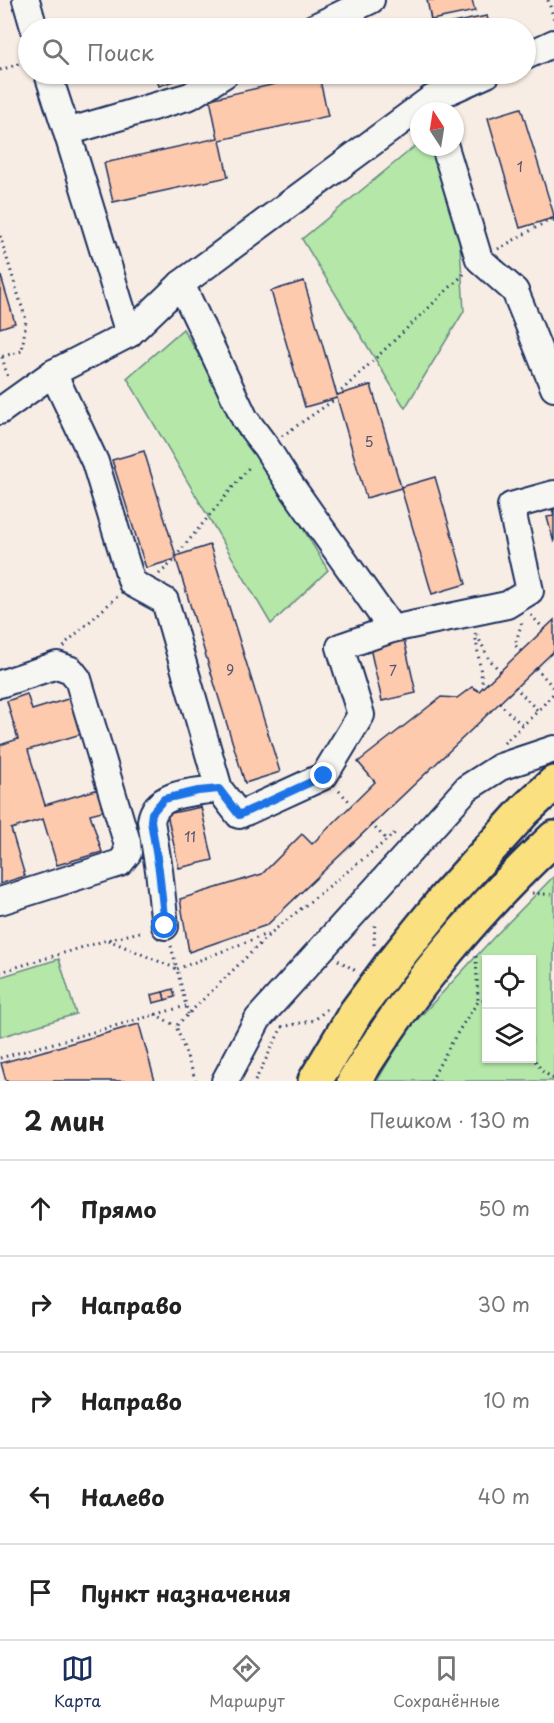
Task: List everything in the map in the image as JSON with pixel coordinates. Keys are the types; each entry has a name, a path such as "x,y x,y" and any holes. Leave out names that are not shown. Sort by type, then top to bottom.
{"main road":[{"path":"315,1081 356,1012 390,966 446,897 525,810 554,783"},
{"path":"354,1081 379,1040 453,941 554,838"}],"lane":[{"path":"26,0 31,18"},
{"path":"333,18 370,0"},
{"path":"536,51 554,43"},
{"path":"51,84 129,334"},
{"path":"66,132 190,96 209,84"},
{"path":"438,102 470,84"},
{"path":"0,411 52,373 129,334 181,284 410,121"},
{"path":"448,156 479,259 515,291 554,388"},
{"path":"181,284 245,419 392,629"},
{"path":"52,373 95,462 132,583 165,601 219,789 239,815 324,776 361,715 340,647 392,629 507,605 530,591 511,506 554,494"},
{"path":"0,684 57,665 71,670 78,679 127,842 128,853 120,863 0,901"},
{"path":"225,1081 258,1019 467,788 500,767 554,749"},
{"path":"165,926 151,821 152,813 164,799 219,789"}],"path":[{"path":"548,0 554,19"},
{"path":"0,70 18,64"},
{"path":"57,665 67,642 132,583 156,577 176,559 266,447 337,396 479,259 553,216"},
{"path":"0,237 26,320 22,351 1,357 9,381"},
{"path":"525,610 544,629"},
{"path":"483,687 474,630 489,659 500,671"},
{"path":"536,668 554,688"},
{"path":"515,687 538,711"},
{"path":"500,747 554,693"},
{"path":"499,703 523,726"},
{"path":"176,1026 272,932 388,839"},
{"path":"524,893 554,895"},
{"path":"374,946 375,918"},
{"path":"0,972 107,940 165,926 189,1014"},
{"path":"107,940 177,969 272,932"},
{"path":"431,1081 444,1055 478,1002 476,956"},
{"path":"334,958 357,972 362,963"},
{"path":"478,1002 482,1001"},
{"path":"0,1058 186,1006"},
{"path":"282,1027 315,1020 330,1006"},
{"path":"155,1014 176,1026 196,1081"},
{"path":"536,1063 542,1071 554,1079"}],"green space":[{"path":"410,150 410,156 436,156 459,229 464,311 405,408 302,239"},
{"path":"183,329 328,570 271,624 127,378"},
{"path":"554,876 554,1081 377,1081 405,1033"},
{"path":"59,959 76,1014 0,1037 0,977"}],"building":[{"path":"427,0 472,0 475,11 431,18"},
{"path":"275,84 321,84 328,116 220,140 228,177 113,202 104,163 218,138 210,99"},
{"path":"521,108 554,215 554,222 553,218 520,228 488,118"},
{"path":"0,273 15,323 0,328"},
{"path":"304,281 337,395 371,385 401,487 435,477 466,584 432,594 401,488 366,498 337,398 305,407 271,291"},
{"path":"144,451 176,556 210,545 280,772 245,783 176,559 146,568 112,460"},
{"path":"554,500 554,516 550,501"},
{"path":"554,516 554,543 547,517"},
{"path":"554,620 554,651 267,925 189,952 180,899 262,874 302,834 312,844 375,782 358,762 441,697 457,698 472,687 479,691"},
{"path":"404,640 416,693 382,701 370,648"},
{"path":"27,694 32,710 71,698 81,734 28,750 45,805 99,789 106,810 90,814 102,852 57,865 43,819 11,829 25,876 0,884 0,745 18,739 7,701"},
{"path":"201,807 213,860 179,868 167,814"},
{"path":"173,989 175,997 165,1000 163,992"},
{"path":"163,992 165,1000 153,1003 151,995"},
{"path":"139,1024 155,1081 6,1081 1,1063"}],"route":[{"path":"165,926 151,821 154,809 164,799 219,789 239,815 324,776"}]}
